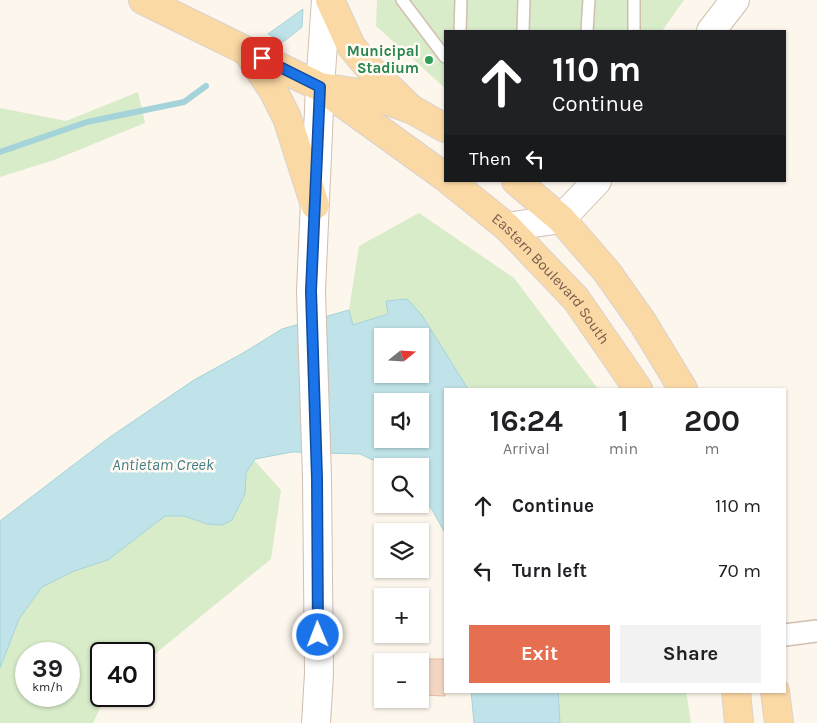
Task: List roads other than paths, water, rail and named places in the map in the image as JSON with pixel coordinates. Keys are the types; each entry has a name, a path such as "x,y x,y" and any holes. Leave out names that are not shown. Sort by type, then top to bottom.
{"main road":[{"path":"143,0 320,87 444,176"},
{"path":"328,0 351,46 371,70 411,110"},
{"path":"248,51 274,92 287,118 315,205"},
{"path":"320,87 371,95 411,110 444,127"},
{"name":"Eastern Boulevard South","path":"451,182 507,226 576,299 637,388"},
{"path":"517,182 561,218 607,272 643,323 683,388"},
{"path":"736,693 739,723"},
{"path":"775,693 779,723"}],"street":[{"path":"316,723 319,674 317,478 311,291 320,87 328,0"},
{"path":"712,30 735,0"},
{"path":"507,226 561,218 596,182"},
{"path":"786,635 817,630"}],"lane":[{"path":"402,0 444,56"},
{"path":"460,30 461,0"},
{"path":"523,30 524,0"},
{"path":"588,30 589,0"},
{"path":"634,0 634,30"}],"water":[{"path":"303,9 302,27 283,42 268,34"},
{"name":"Antietam Creek","path":"407,299 421,314 467,388 444,388 444,531 429,506 429,458 374,458 374,460 360,454 292,452 255,459 246,473 245,494 232,520 222,525 207,524 184,516 165,516 108,560 74,571 42,587 19,619 0,668 0,521 110,437 194,380 282,329 349,310 353,325 388,314 386,301"},
{"path":"471,693 558,693 560,723 474,723"}],"waterway":[{"path":"0,152 87,122 184,102 206,86"}],"place":[{"name":"Municipal Stadium","path":"429,60"}]}
